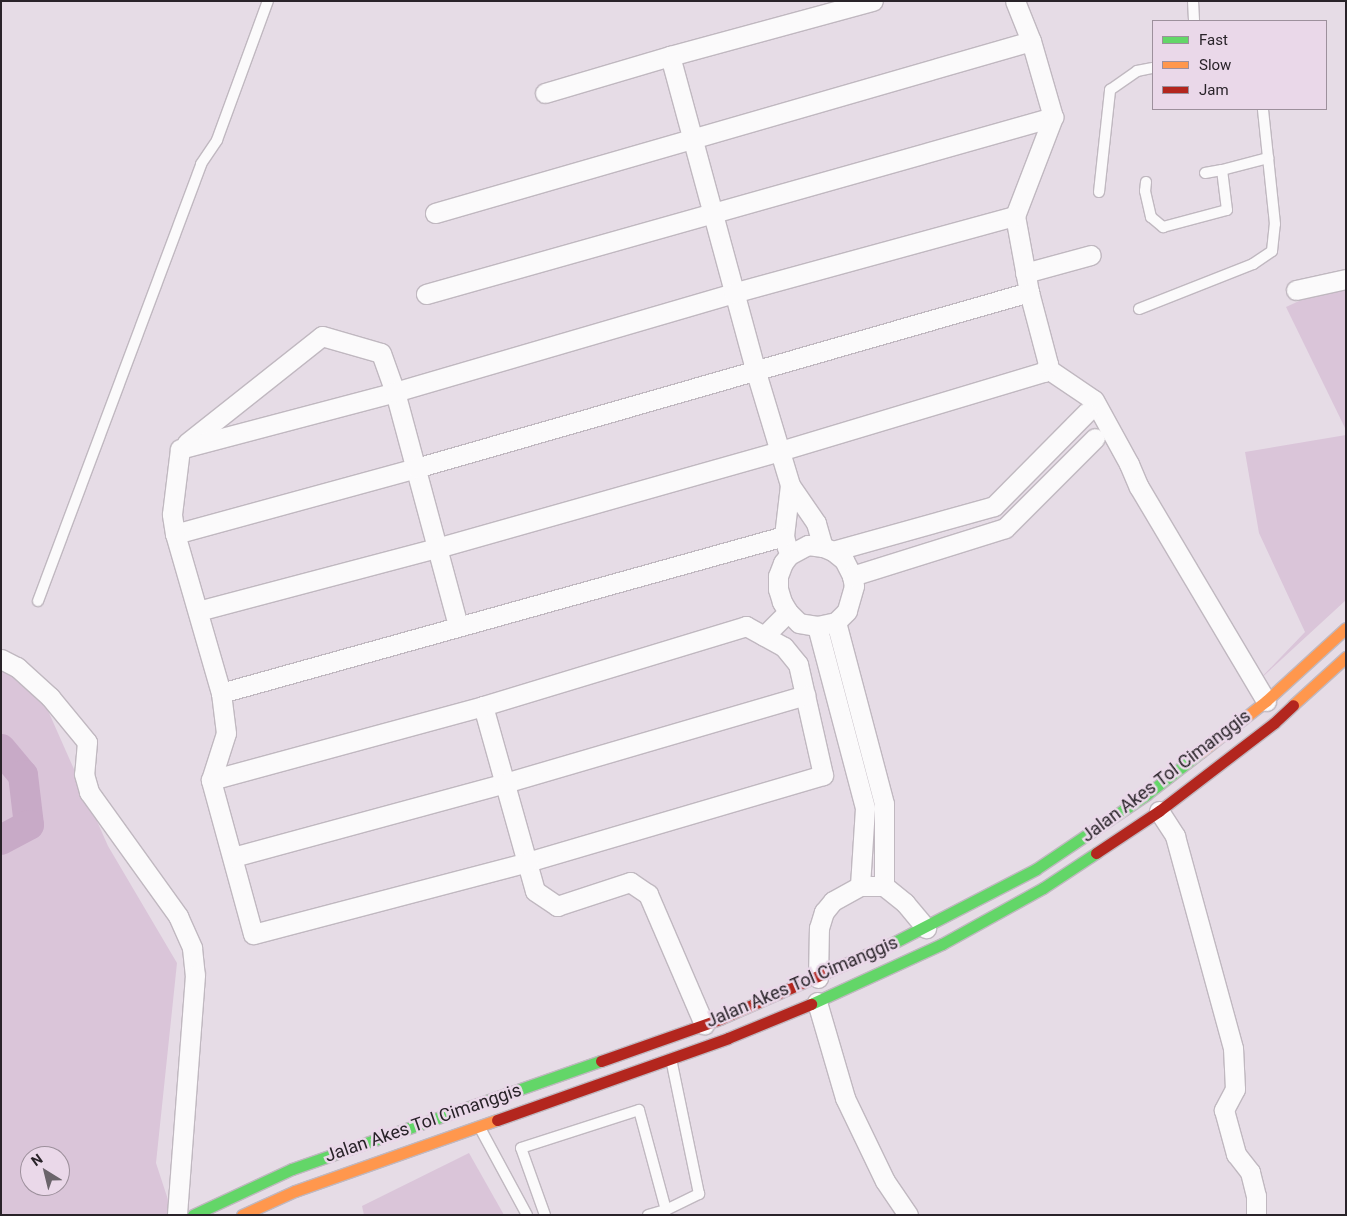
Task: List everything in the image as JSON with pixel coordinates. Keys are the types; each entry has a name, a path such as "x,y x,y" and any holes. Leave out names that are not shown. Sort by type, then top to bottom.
{"main road":[{"name":"Jalan Akes Tol Cimanggis","path":"193,1215 292,1169 712,1022 818,978 926,928 1036,869 1147,794 1266,701 1346,628"},
{"path":"242,1215 295,1191 728,1038 817,1002 942,944 1043,888 1159,811 1274,723 1346,657"},
{"path":"1147,794 1159,811"},
{"path":"712,1022 728,1038"}],"street":[{"path":"544,93 670,56 873,1"},
{"path":"1015,1 1031,41 1053,117 1015,216 1029,292 1048,369"},
{"path":"435,213 1031,41"},
{"path":"670,56 755,370 790,485 816,523 828,549"},
{"path":"426,294 1053,117"},
{"path":"180,449 395,392 734,293 1015,216"},
{"path":"1026,273 1091,255"},
{"path":"1296,290 1346,279"},
{"path":"175,534 416,468 1029,292"},
{"path":"211,780 483,706 746,626 784,647 798,664 823,775 528,862 253,934 211,780 226,733 221,693 175,534 172,514 180,449 322,336 381,353 395,392 458,625"},
{"path":"198,611 437,548 780,451 1044,372 1048,369"},
{"path":"1048,369 1094,400 1130,464 1139,487 1266,701"},
{"path":"828,549 994,506 1087,412"},
{"path":"852,576 1004,528 1095,438"},
{"path":"789,555 784,536 790,485"},
{"path":"994,506 1004,528"},
{"path":"221,693 458,625 784,536"},
{"path":"808,545 828,549 844,560 852,576 854,586 846,611 836,622 817,626 799,623 788,612 778,589 778,576 783,563 789,555 808,545"},
{"path":"764,636 788,612"},
{"path":"836,622 884,804 884,886"},
{"path":"817,626 865,808 860,886"},
{"path":"1,658 17,667 50,696 87,742 84,774 89,792 178,916 192,948 195,975 177,1215"},
{"path":"233,857 505,783 806,695"},
{"path":"483,706 535,891 558,906 630,882 648,894 712,1022"},
{"path":"1159,811 1175,836 1233,1048 1235,1089 1224,1110 1236,1154 1250,1172 1256,1196 1256,1215"},
{"path":"818,978 820,928 824,912 833,901 860,886 884,886 905,902 926,928"},
{"path":"817,1002 845,1098 885,1181 908,1215"}],"lane":[{"path":"38,601 201,164 216,140 268,1"},
{"path":"1193,1 1194,20"},
{"path":"1099,192 1110,90 1137,71 1152,68"},
{"path":"1140,309 1253,264 1272,251 1275,224 1263,110"},
{"path":"1205,172 1222,170 1268,158"},
{"path":"1146,182 1145,191 1151,217 1163,227 1227,210 1222,170"},
{"path":"648,1215 666,1210 699,1194 670,1058"},
{"path":"545,1215 522,1148 639,1110 666,1210"},
{"path":"478,1125 527,1215"}],"shaded area":[{"path":"1346,289 1346,430 1286,307 1312,295"},
{"path":"1346,435 1346,600 1256,683 1305,632 1259,533 1245,452"},
{"path":"1,657 34,679 108,846 177,963 156,1163 173,1215 1,1215"},
{"path":"469,1153 504,1215 364,1215 362,1206"}],"waterway":[{"path":"1,749 23,775 29,825 1,840"}],"traffic: fast":[{"path":"891,944 1036,869 1147,794 1201,752"},
{"path":"811,1004 942,944 1043,888 1096,853"},
{"path":"193,1215 292,1169 601,1061"}],"traffic: slow":[{"path":"1201,752 1266,701 1346,628"},
{"path":"1293,705 1346,657"},
{"path":"242,1215 295,1191 497,1120"}],"traffic: jam":[{"path":"1096,853 1159,811 1274,723 1293,705"},
{"path":"601,1061 720,1019 891,944"},
{"path":"497,1120 728,1038 811,1004"}]}
